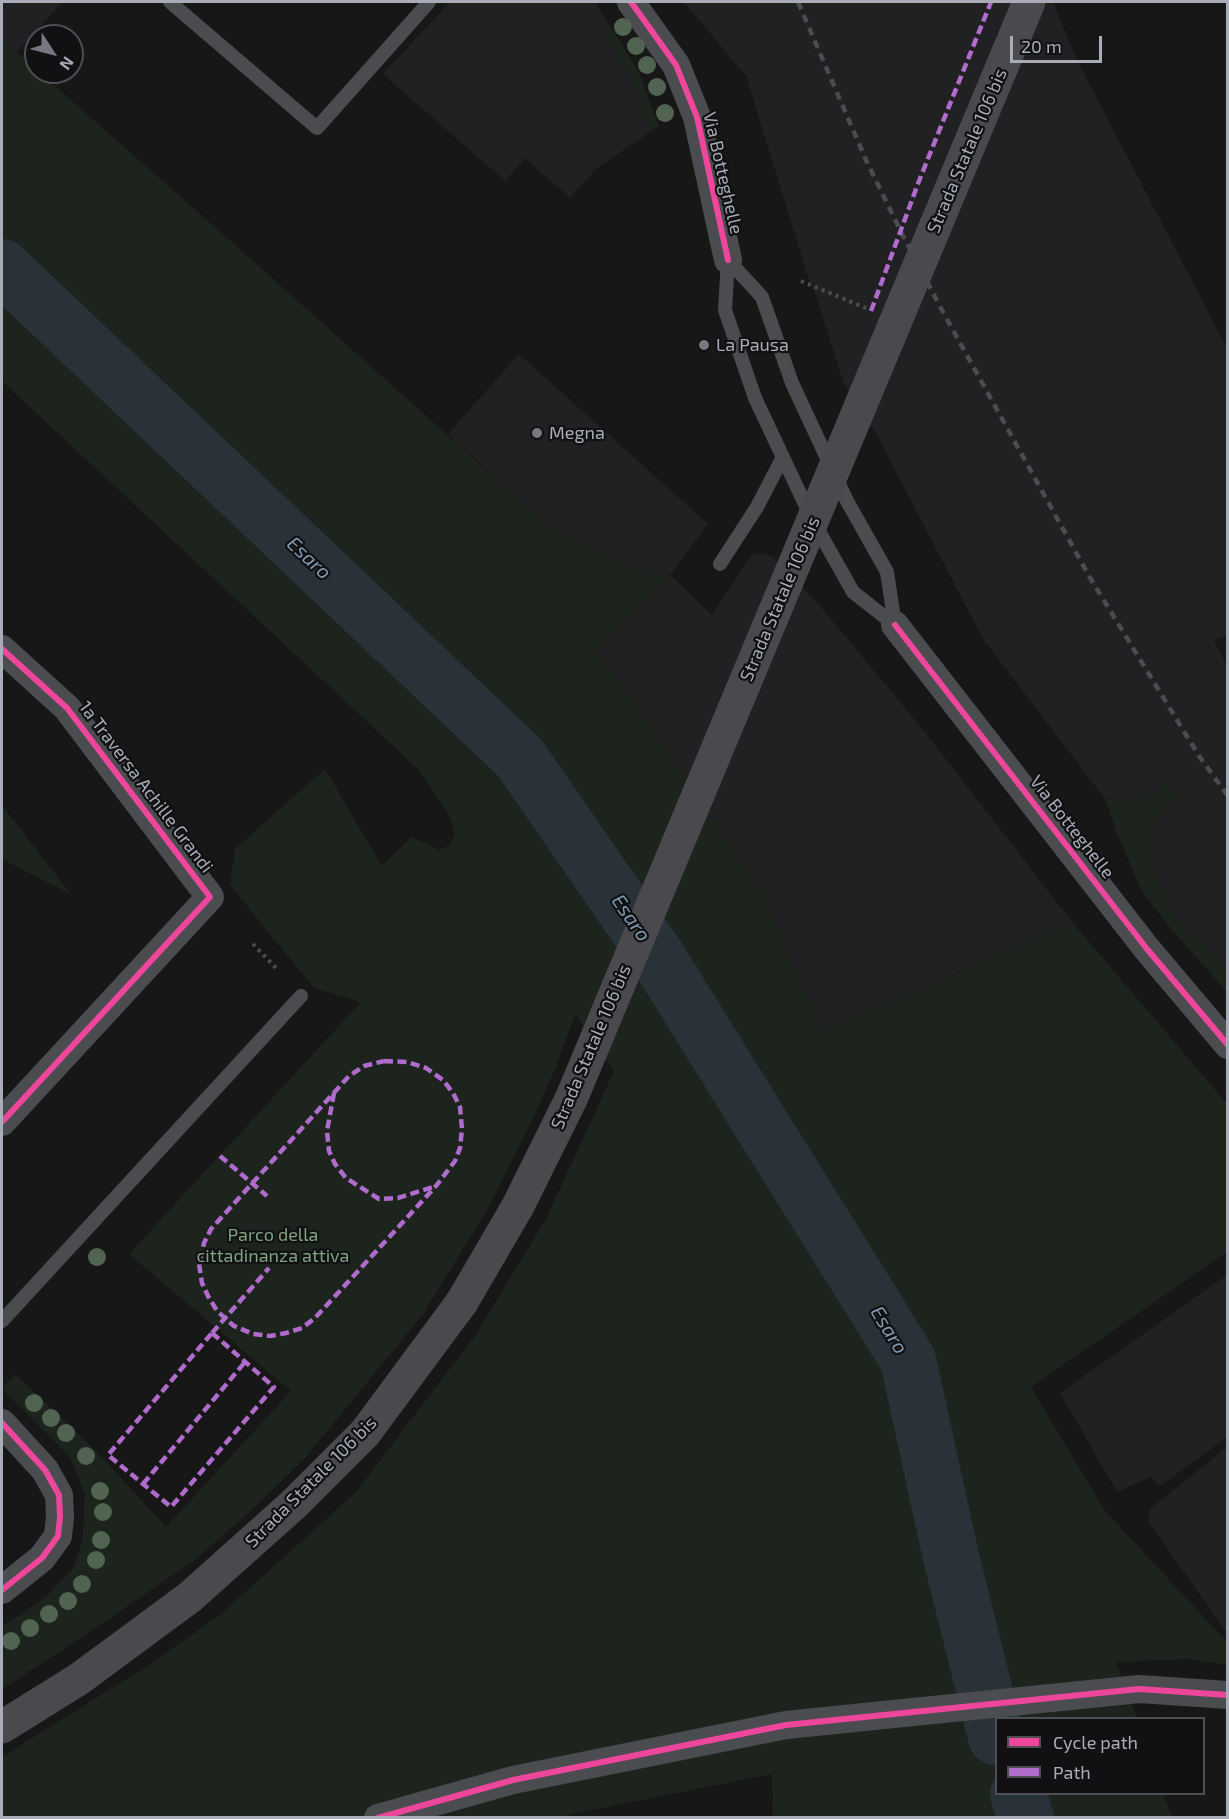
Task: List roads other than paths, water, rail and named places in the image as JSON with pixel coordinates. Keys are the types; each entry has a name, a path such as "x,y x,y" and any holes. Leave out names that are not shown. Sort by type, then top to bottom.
{"main road":[{"name":"Strada Statale 106 bis","path":"2,1727 79,1679 190,1597 294,1504 365,1432 462,1302 518,1206 572,1097 1029,2"}],"street":[{"name":"Via Botteghelle","path":"631,2 676,65 697,117 728,260"},
{"name":"Via Botteghelle","path":"895,625 1147,949 1227,1045"},
{"name":"1a Traversa Achille Grandi","path":"2,649 67,708 210,897 2,1122"},
{"path":"2,1423 45,1470 59,1495 60,1517 58,1536 42,1558 2,1590"},
{"path":"378,1818 513,1780 786,1725 1139,1689 1227,1695"}],"lane":[{"path":"170,2 317,128 429,2"},
{"path":"728,260 725,309 755,398 812,519 853,592 895,625"},
{"path":"728,260 762,297 792,383 847,501 887,572 895,625"},
{"path":"720,564 757,507 783,457"},
{"path":"2,1321 301,996"}],"waterway":[{"name":"Esaro","path":"2,267 520,758 658,958 908,1360 951,1557 995,1733"},
{"name":"Esaro","path":"1018,1795 1026,1818"}],"railway":[{"path":"798,2 866,160 943,312 1089,576 1199,756 1228,796"}],"place":[{"name":"La Pausa","path":"704,345"},
{"name":"Megna","path":"537,433"}],"park label":[{"name":"Parco della cittadinanza attiva","path":"273,1245"}]}
